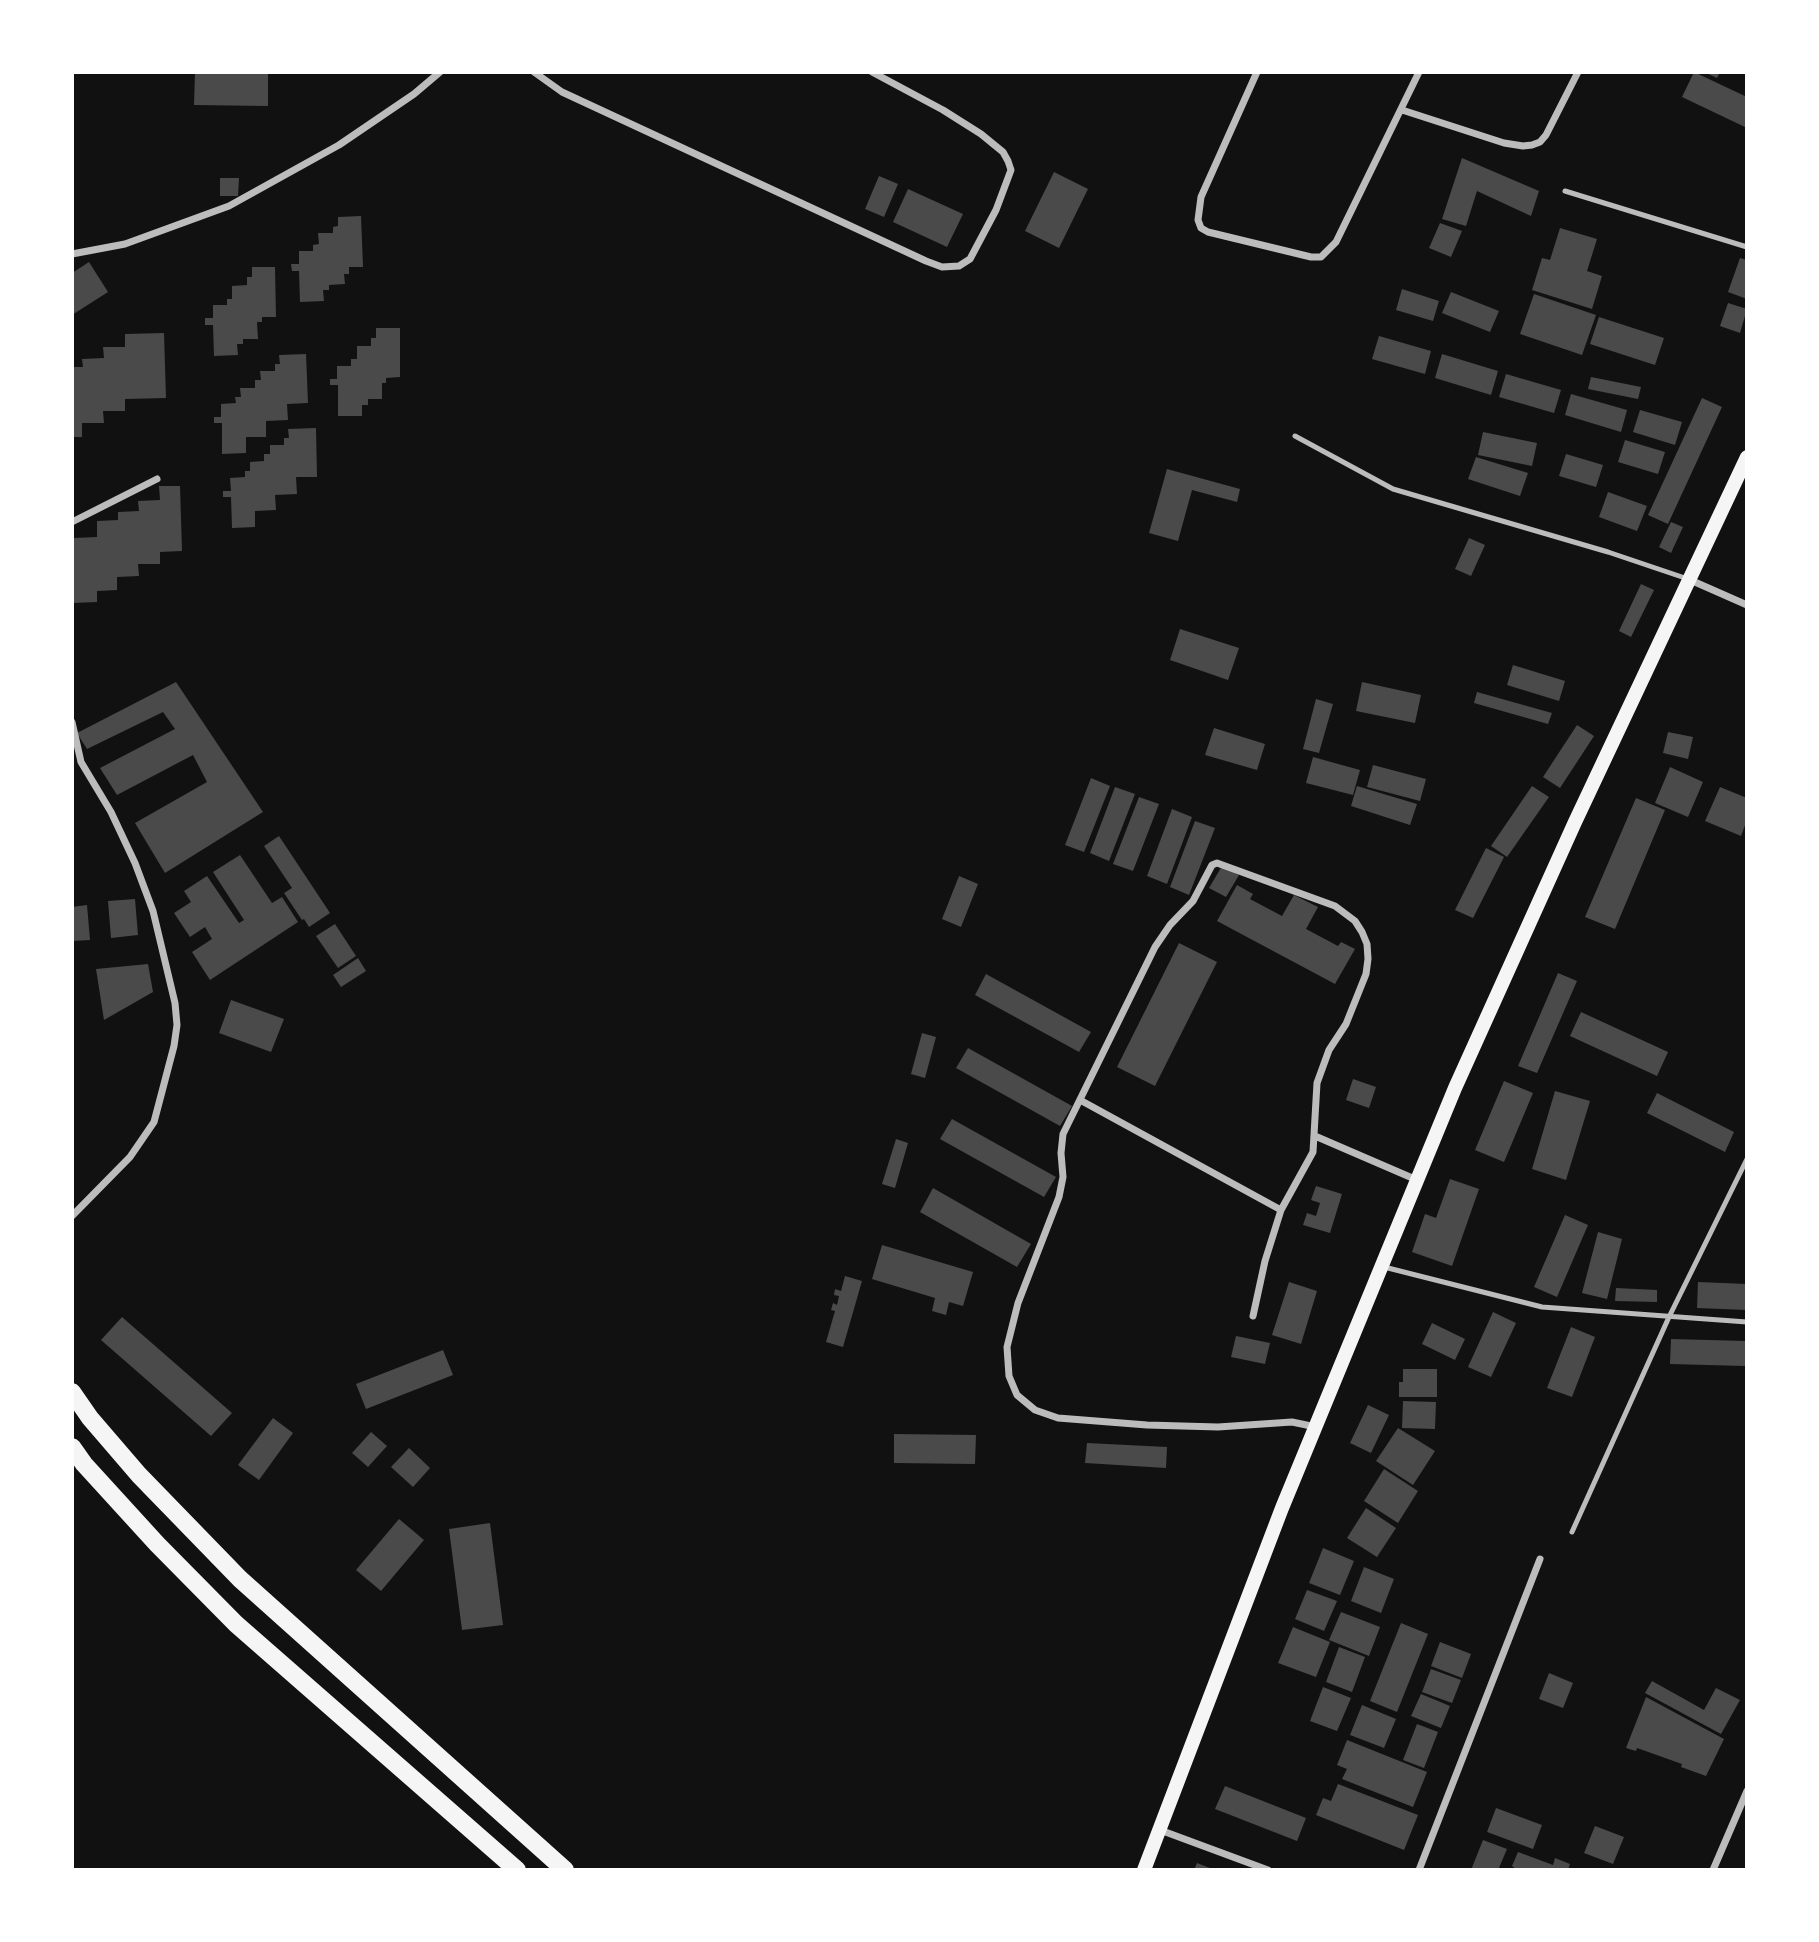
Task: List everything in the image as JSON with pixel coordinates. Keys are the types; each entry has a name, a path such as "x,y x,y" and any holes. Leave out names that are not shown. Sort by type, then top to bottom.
{"highway":[{"path":"72,1392 90,1418 139,1475 240,1579 565,1870"},
{"path":"72,1447 84,1464 148,1534 236,1624 517,1870"}],"main road":[{"path":"1144,1870 1227,1648 1381,1266 1503,978 1689,579 1746,465"}],"street":[{"path":"72,254 125,244 229,206 339,145 414,94 440,72"},
{"path":"534,72 562,92 926,261 942,267 958,266 970,259 996,210 1011,170 1008,161 1003,152 981,134 872,72"},
{"path":"1257,72 1201,197 1198,220 1201,228 1208,232 1293,253 1321,257 1336,242 1419,72"},
{"path":"1402,110 1504,143 1532,145 1540,142 1546,135 1578,72"},
{"path":"72,522 157,479"},
{"path":"1689,579 1747,605"},
{"path":"72,722 81,762 111,812 135,863 153,911 175,1003 177,1025 154,1122 130,1157 72,1216"},
{"path":"1253,1316 1265,1261 1281,1210 1314,1152 1317,1083 1329,1049 1346,1024 1366,974 1368,959 1367,944 1354,921 1335,905 1252,877 1223,864 1212,865 1193,901 1170,925 1155,947 1063,1135 1063,1177 1059,1197 1018,1303 1007,1347 1009,1376 1017,1395 1035,1410 1058,1418 1218,1427 1292,1422 1316,1427"},
{"path":"1080,1101 1281,1210"},
{"path":"1315,1136 1418,1180"},
{"path":"1419,1870 1540,1559"},
{"path":"1713,1870 1747,1791"},
{"path":"1159,1829 1268,1870"}],"lane":[{"path":"1565,191 1747,247"},
{"path":"1295,436 1393,489 1608,552 1689,579"},
{"path":"1572,1532 1669,1317 1747,1159"},
{"path":"1381,1266 1542,1307 1747,1322"}],"building":[{"path":"195,72 268,72 268,106 194,105"},
{"path":"1694,72 1747,97 1747,128 1682,97"},
{"path":"1704,72 1720,72 1717,78"},
{"path":"1462,158 1539,191 1531,216 1477,191 1466,226 1442,219"},
{"path":"1054,172 1088,189 1059,248 1025,231"},
{"path":"879,176 898,184 884,217 865,209"},
{"path":"220,178 239,178 238,196 220,196"},
{"path":"908,189 963,214 947,247 893,222"},
{"path":"361,216 363,267 349,267 349,274 344,274 345,284 329,285 329,290 323,290 324,301 300,302 299,271 292,271 291,264 299,264 299,251 313,251 313,245 319,244 318,233 333,233 333,227 338,226 338,217"},
{"path":"1440,223 1462,231 1451,257 1429,248"},
{"path":"1560,228 1597,239 1587,271 1602,276 1592,309 1532,290 1542,258 1550,260"},
{"path":"1740,258 1747,260 1747,299 1728,292"},
{"path":"89,262 108,292 72,315 72,273"},
{"path":"252,267 275,267 276,317 262,317 262,322 257,322 258,339 243,339 243,344 237,344 238,355 214,356 213,325 205,325 205,318 213,318 213,305 227,305 227,299 232,299 232,286 247,285 247,277 252,277"},
{"path":"1402,289 1439,301 1433,321 1396,310"},
{"path":"1451,292 1499,311 1490,332 1442,313"},
{"path":"1534,294 1596,315 1582,355 1520,334"},
{"path":"1728,303 1747,309 1740,333 1720,326"},
{"path":"1599,317 1664,338 1655,365 1590,344"},
{"path":"376,328 400,328 400,377 386,378 386,383 382,383 382,399 368,399 368,405 362,405 362,416 338,416 338,385 330,385 330,379 337,379 337,366 351,366 351,359 357,359 357,346 371,346 371,338 376,338"},
{"path":"164,333 166,398 125,399 125,411 103,411 104,423 82,423 82,437 72,437 72,367 83,367 82,359 104,358 103,347 125,347 125,334"},
{"path":"1379,336 1431,351 1425,374 1372,359"},
{"path":"306,354 308,403 287,404 288,420 266,421 266,437 246,437 246,453 222,454 222,423 214,423 214,417 221,417 221,404 236,403 235,397 241,397 240,388 255,388 255,380 261,380 260,371 275,371 275,364 280,364 279,355"},
{"path":"1442,354 1498,371 1491,395 1435,378"},
{"path":"1506,374 1561,390 1554,413 1499,397"},
{"path":"1591,377 1641,387 1638,399 1588,389"},
{"path":"1571,394 1627,410 1621,432 1565,415"},
{"path":"1702,398 1722,407 1668,524 1648,515"},
{"path":"1640,410 1682,422 1675,445 1633,432"},
{"path":"316,428 317,477 296,477 297,494 275,495 276,510 255,511 255,527 232,528 231,497 223,497 223,491 231,491 230,478 245,477 245,471 250,471 250,462 264,461 264,454 270,454 270,445 284,445 284,438 289,438 288,429"},
{"path":"1483,432 1537,443 1532,466 1478,455"},
{"path":"1625,440 1665,452 1658,474 1618,462"},
{"path":"1566,454 1603,465 1596,487 1559,476"},
{"path":"1476,457 1528,473 1520,496 1468,479"},
{"path":"1167,469 1240,489 1237,502 1192,490 1178,541 1149,533"},
{"path":"159,486 180,486 182,551 160,552 160,564 138,564 139,576 117,577 117,590 97,591 97,602 72,603 74,538 97,537 97,521 118,520 118,512 139,511 138,501 160,500"},
{"path":"1608,492 1647,506 1637,531 1599,517"},
{"path":"1671,522 1683,527 1671,553 1659,547"},
{"path":"1469,538 1485,545 1471,576 1455,569"},
{"path":"1641,584 1654,590 1631,637 1619,631"},
{"path":"1180,629 1239,648 1228,680 1170,660"},
{"path":"1513,665 1565,681 1559,701 1507,685"},
{"path":"176,682 263,812 165,873 135,823 207,782 193,755 117,795 100,768 175,729 163,712 87,749 77,733"},
{"path":"1362,682 1421,695 1415,723 1356,711"},
{"path":"1477,692 1552,713 1548,724 1474,703"},
{"path":"1316,699 1333,704 1319,753 1303,749"},
{"path":"1577,725 1594,736 1560,788 1543,777"},
{"path":"1214,728 1265,744 1257,770 1205,755"},
{"path":"1668,732 1693,737 1688,759 1663,753"},
{"path":"1313,757 1360,770 1353,795 1306,783"},
{"path":"1373,765 1426,779 1420,801 1367,787"},
{"path":"1670,767 1703,782 1688,817 1655,803"},
{"path":"1091,778 1110,786 1084,852 1065,845"},
{"path":"1357,786 1417,804 1410,825 1351,806"},
{"path":"1532,786 1549,797 1507,857 1491,846"},
{"path":"1115,787 1135,794 1109,861 1090,853"},
{"path":"1720,787 1747,798 1747,820 1741,836 1705,821"},
{"path":"1139,797 1159,804 1133,871 1113,864"},
{"path":"1636,798 1665,810 1615,929 1585,917"},
{"path":"1172,809 1192,817 1167,884 1147,876"},
{"path":"1195,821 1215,828 1189,895 1170,887"},
{"path":"279,836 330,913 309,927 284,893 292,888 264,846"},
{"path":"1486,848 1504,857 1473,918 1455,910"},
{"path":"240,855 272,903 282,897 298,922 210,980 192,952 212,939 205,927 190,937 174,913 191,902 184,891 207,876 239,923 244,920 213,872"},
{"path":"1222,866 1239,875 1226,897 1209,888"},
{"path":"959,876 978,884 961,927 942,919"},
{"path":"1237,885 1253,894 1250,899 1282,916 1294,895 1318,907 1306,929 1338,946 1341,942 1355,949 1335,984 1217,921"},
{"path":"135,899 138,935 111,938 108,901"},
{"path":"87,905 90,940 72,941 72,907"},
{"path":"335,924 356,956 338,968 316,936"},
{"path":"1179,943 1217,962 1155,1086 1117,1067"},
{"path":"358,958 366,971 341,987 333,975"},
{"path":"148,964 153,992 104,1020 96,969"},
{"path":"1558,973 1577,981 1537,1073 1518,1066"},
{"path":"986,974 1091,1032 1079,1052 975,995"},
{"path":"231,1000 284,1019 271,1052 219,1033"},
{"path":"1581,1012 1668,1052 1657,1076 1570,1036"},
{"path":"922,1033 936,1037 925,1078 911,1074"},
{"path":"968,1048 1072,1106 1060,1126 956,1068"},
{"path":"1353,1079 1376,1087 1369,1108 1346,1100"},
{"path":"1504,1081 1533,1093 1504,1162 1475,1150"},
{"path":"1555,1091 1590,1101 1566,1180 1532,1169"},
{"path":"1657,1093 1734,1132 1725,1152 1647,1113"},
{"path":"952,1119 1056,1177 1044,1197 940,1139"},
{"path":"896,1139 908,1143 895,1188 882,1184"},
{"path":"1450,1179 1479,1189 1452,1266 1412,1252 1425,1214 1436,1218"},
{"path":"1316,1186 1342,1194 1330,1233 1303,1225 1307,1213 1316,1216 1320,1203 1311,1200"},
{"path":"933,1188 1031,1244 1017,1267 920,1212"},
{"path":"1565,1215 1588,1225 1557,1297 1534,1287"},
{"path":"1598,1232 1622,1239 1607,1299 1582,1293"},
{"path":"882,1245 973,1272 963,1306 949,1302 946,1315 932,1311 935,1298 872,1279"},
{"path":"845,1276 862,1281 843,1347 826,1342 835,1311 831,1310 833,1303 837,1305 839,1296 834,1295 835,1289 841,1291"},
{"path":"1289,1282 1317,1291 1301,1344 1272,1335"},
{"path":"1698,1282 1747,1284 1747,1310 1697,1308"},
{"path":"1616,1288 1657,1290 1657,1302 1615,1301"},
{"path":"1493,1312 1516,1323 1491,1377 1468,1367"},
{"path":"122,1317 232,1413 211,1436 101,1340"},
{"path":"1432,1323 1465,1339 1455,1360 1422,1344"},
{"path":"1571,1327 1595,1337 1572,1397 1547,1388"},
{"path":"1236,1336 1270,1343 1265,1364 1231,1357"},
{"path":"1671,1339 1746,1341 1745,1366 1670,1364"},
{"path":"443,1350 453,1375 366,1409 356,1384"},
{"path":"1403,1369 1437,1369 1437,1397 1399,1397 1399,1382 1403,1382"},
{"path":"1403,1401 1436,1402 1435,1429 1402,1428"},
{"path":"1368,1405 1389,1415 1371,1453 1350,1443"},
{"path":"273,1418 293,1433 259,1480 238,1465"},
{"path":"1398,1428 1435,1451 1413,1485 1376,1461"},
{"path":"371,1432 387,1446 368,1467 352,1453"},
{"path":"894,1434 976,1435 975,1464 894,1463"},
{"path":"1087,1443 1167,1447 1166,1468 1085,1463"},
{"path":"409,1448 430,1468 413,1487 391,1467"},
{"path":"1384,1469 1418,1491 1398,1523 1364,1501"},
{"path":"1366,1508 1396,1528 1377,1557 1347,1538"},
{"path":"399,1519 424,1540 381,1591 356,1570"},
{"path":"490,1523 503,1625 462,1630 449,1529"},
{"path":"1323,1548 1354,1561 1340,1595 1309,1583"},
{"path":"1364,1567 1394,1579 1381,1613 1351,1601"},
{"path":"1307,1590 1337,1601 1324,1631 1295,1619"},
{"path":"1341,1612 1380,1627 1369,1656 1329,1640"},
{"path":"1401,1623 1428,1634 1397,1712 1370,1701"},
{"path":"1293,1627 1330,1642 1316,1677 1278,1663"},
{"path":"1440,1642 1471,1654 1462,1678 1431,1666"},
{"path":"1339,1647 1365,1657 1352,1692 1326,1682"},
{"path":"1431,1669 1461,1680 1452,1703 1422,1692"},
{"path":"1549,1673 1573,1683 1563,1708 1539,1699"},
{"path":"1652,1681 1704,1710 1716,1688 1740,1700 1721,1734 1645,1693"},
{"path":"1323,1687 1351,1698 1337,1731 1310,1721"},
{"path":"1421,1694 1450,1706 1441,1728 1411,1716"},
{"path":"1646,1697 1724,1739 1706,1776 1637,1748 1636,1751 1626,1748"},
{"path":"1362,1705 1396,1719 1384,1748 1350,1735"},
{"path":"1417,1724 1438,1732 1424,1768 1403,1760"},
{"path":"1347,1740 1427,1772 1413,1807 1342,1779 1347,1769 1337,1765"},
{"path":"1338,1784 1418,1815 1404,1850 1316,1815 1323,1798 1331,1801"},
{"path":"1225,1786 1306,1818 1297,1841 1215,1809"},
{"path":"1496,1808 1542,1825 1533,1849 1487,1832"},
{"path":"1595,1826 1624,1837 1613,1864 1584,1853"},
{"path":"1483,1840 1507,1849 1499,1868 1504,1870 1471,1870"},
{"path":"1518,1852 1553,1865 1555,1858 1570,1864 1568,1870 1517,1870 1512,1866"},
{"path":"1197,1863 1215,1870 1194,1870"}]}
